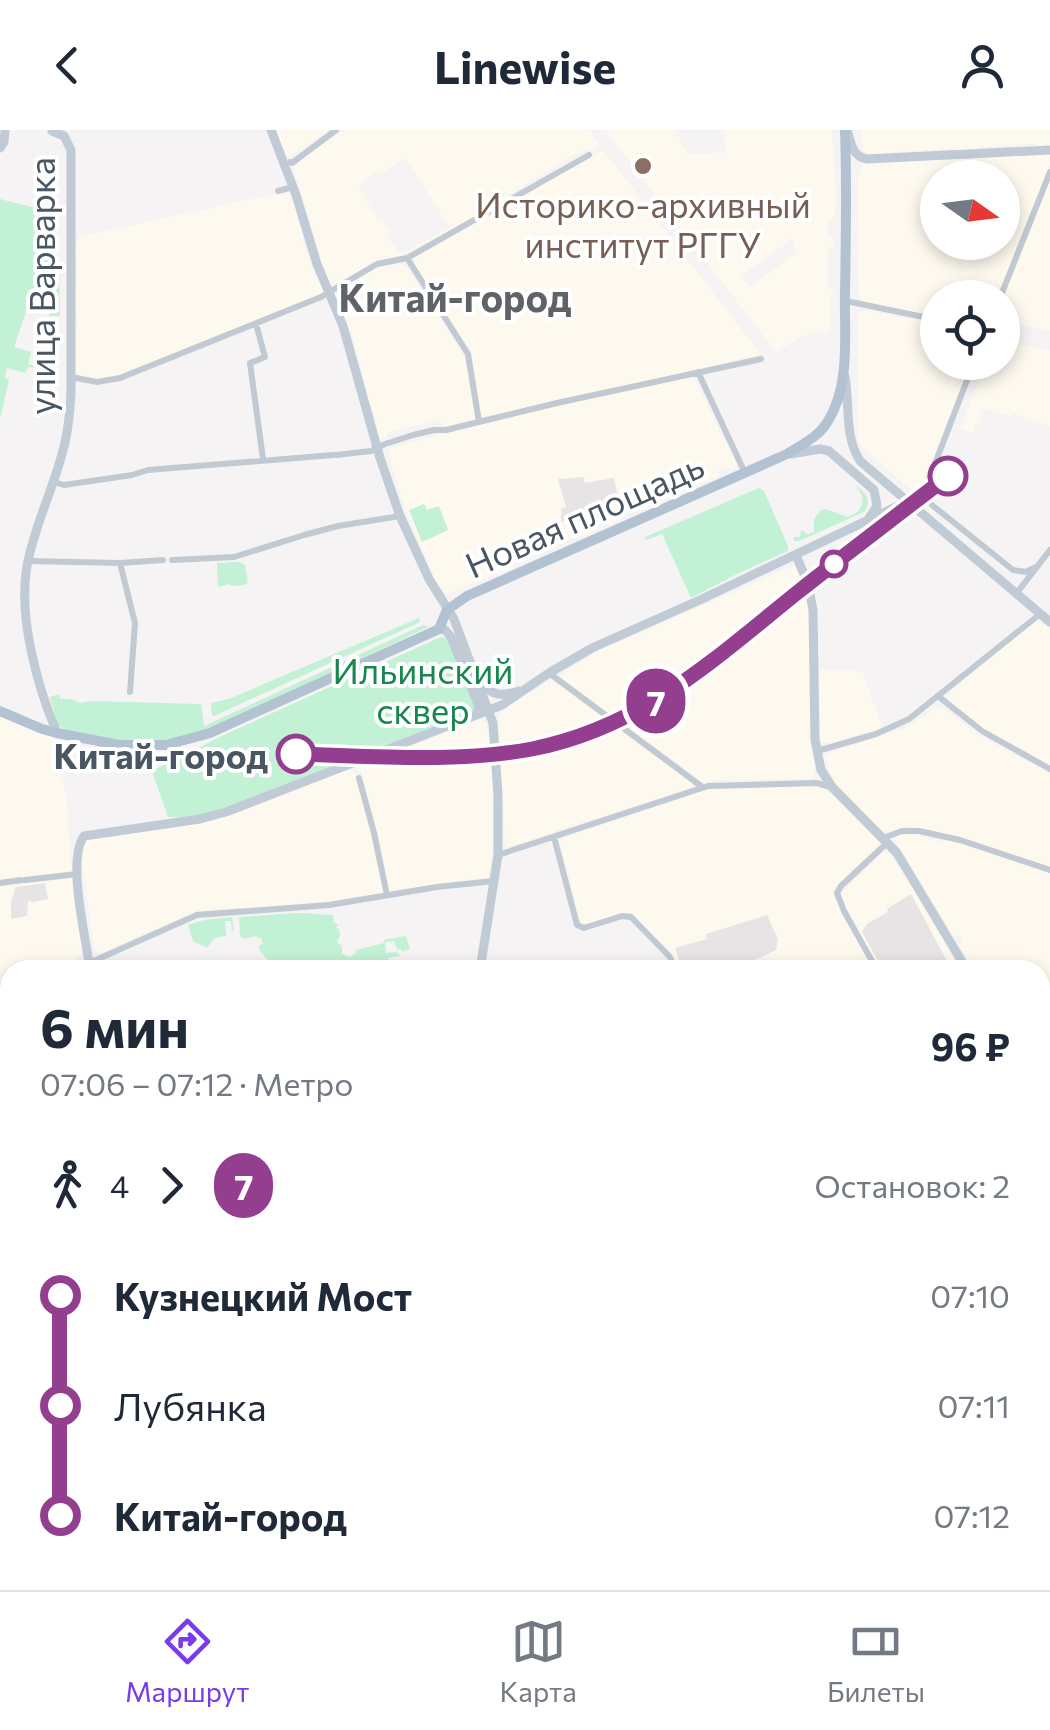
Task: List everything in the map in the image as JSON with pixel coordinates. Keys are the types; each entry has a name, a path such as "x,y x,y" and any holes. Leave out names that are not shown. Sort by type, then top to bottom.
{"main road":[{"path":"0,148 5,130"},
{"path":"50,130 75,130"},
{"name":"улица Варварка","path":"50,130 64,136 70,150 69,422 28,561 26,596 28,634 57,733"},
{"path":"270,130 287,164 311,247 343,326 400,516 468,654 494,728 498,855 482,960"},
{"path":"846,130 857,155 867,159 1050,150"},
{"name":"Новая площадь","path":"448,610 467,596 786,454 816,436 829,421 844,369 846,130"},
{"path":"844,369 849,436 860,462 1050,622"},
{"path":"786,454 820,448 835,455 874,490 876,506 868,520"},
{"path":"89,960 77,874 77,852 81,839 88,834 226,812 356,770 502,705 592,648 868,520 910,505"},
{"path":"796,555 808,584 814,622 816,751 821,770 832,787 886,840 961,960"},
{"path":"0,711 57,733 134,746 166,745 196,738 439,628 448,610"},
{"path":"439,628 451,638 464,670 478,706 474,716"},
{"path":"468,654 491,692 506,694 531,686"}],"street":[{"path":"287,164 336,130"},
{"path":"71,377 97,382 120,378 257,328 377,264 406,258 589,154"},
{"path":"1007,280 1050,172"},
{"path":"278,191 293,187"},
{"path":"406,258 468,354 479,422"},
{"path":"844,301 920,316"},
{"path":"257,328 265,358 250,364 262,459"},
{"path":"52,482 64,485 148,470 370,451 413,435 761,358"},
{"path":"698,372 745,473"},
{"path":"967,380 923,491 924,497 1013,570 1026,572 1038,566"},
{"path":"28,561 120,563 234,556 338,526 400,516"},
{"path":"1016,594 1049,553"},
{"path":"120,563 135,623 130,688"},
{"path":"816,751 904,722 1040,614"},
{"path":"549,672 702,787"},
{"path":"938,696 982,731 1050,769"},
{"path":"356,770 387,895"},
{"path":"498,855 702,787 818,783 832,787"},
{"path":"868,960 837,893 886,840 902,831 960,840 1050,870"},
{"path":"554,836 577,924 584,928 628,916 672,960"},
{"path":"0,883 77,874"},
{"path":"103,960 197,915 328,904 494,882"}],"shaded area":[{"path":"275,130 329,130 289,157"},
{"path":"344,130 589,130 600,146 573,155 408,253 374,263 333,285 318,256 293,167","holes":["405,158 450,227 404,253 398,251 387,234 390,231 381,218 377,219 359,185"]},
{"path":"605,130 674,130 688,155 726,152 725,130 832,130 836,199 835,217 828,221 828,233 834,238 834,244 828,248 828,291 834,286 830,332 809,333 776,352","holes":["792,239 797,252 750,287 741,276"]},
{"path":"861,130 1050,130 1050,146 868,154 863,151"},
{"path":"603,150 760,353 484,417 471,352 414,258"},
{"path":"1046,153 1050,155 1050,165 1020,240 1020,160 924,160"},
{"path":"920,160 920,260 1012,260 1004,280 920,280 920,314 859,299 858,177 862,165"},
{"path":"1050,178 1050,331 1020,324 1020,280 1009,280"},
{"path":"288,191 297,209 313,271 326,293 110,379 74,375 74,333 78,327 74,289 79,237"},
{"path":"398,264 406,267 464,355 475,419 445,427 440,420 387,433 382,439 366,395 350,328 335,296 373,269"},
{"path":"860,311 920,318 920,380 964,380 918,489 909,488 858,440"},
{"path":"1020,344 1050,351 1050,427 1014,413 1012,417 983,408 978,418 982,420 980,425 976,424 972,433 960,428 979,380 1020,380"},
{"path":"691,377 737,464 734,469 726,467 716,472 721,475 689,489 684,486 674,491 678,494 663,501 657,498 649,502 653,505 640,511 634,509 609,525 596,526 599,529 585,536 448,594 439,588 404,505 389,457 390,448 557,405"},
{"path":"585,477 585,483 614,478 618,497 561,522 561,509 566,507 558,479"},
{"path":"793,566 804,584 809,615 810,734 815,771 809,779 700,783 558,677 594,653"},
{"path":"1034,622 1050,629 1050,765 984,729 949,701 948,696"},
{"path":"819,670 862,671 883,728 832,743 822,742"},
{"path":"551,680 692,783 692,787 505,848 499,716"},
{"path":"942,707 979,735 1050,774 1050,867 961,837 909,825 884,832 836,784 824,759 827,754 904,728"},
{"path":"0,716 57,743 67,802 71,872 0,879"},
{"path":"479,719 488,730 493,790 489,877 389,891 360,768"},
{"path":"348,770 355,772 383,893 324,902 197,911 101,953 95,952 80,848 89,835 210,821"},
{"path":"818,787 881,843 832,894 868,960 675,960 631,913 581,923 560,843 562,838 709,789"},
{"path":"898,835 959,843 1050,874 1050,960 970,960 959,946 963,939 953,936 896,843"},
{"path":"888,852 915,891 954,960 874,960 840,894 882,853"},
{"path":"72,878 80,955 75,960 0,960 0,887"},
{"path":"45,883 48,899 28,901 27,916 11,919 16,887"},
{"path":"911,894 947,960 877,960 862,932"},
{"path":"767,915 778,939 776,950 755,960 679,960 675,948 707,939 706,934"}],"green space":[{"path":"0,199 43,210 53,223 44,227 39,259 59,259 60,316 49,316 55,292 35,286 14,347 31,352 28,364 41,368 28,367 26,373 7,368 5,377 9,380 0,419"},
{"path":"853,483 868,499 864,512 794,541 801,530 814,532 814,519 821,510 847,517 858,511 862,497"},
{"path":"759,488 764,491 788,551 691,598 662,534 646,540 645,537"},
{"path":"424,504 427,510 439,506 448,530 422,542 409,510"},
{"path":"217,563 245,565 248,583 218,587"},
{"path":"419,618 420,622 212,715 211,703 229,699"},
{"path":"423,625 428,627 218,727 170,741 133,743 68,730 58,726 50,697 59,694 60,699 80,703 201,704 204,726"},
{"name":"Ильинский сквер","path":"441,637 448,639 476,707 473,711 220,810 194,817 168,817 152,771"},
{"path":"333,915 342,954 350,957 356,950 406,936 410,949 402,952 394,941 385,942 386,953 397,952 400,956 388,960 268,960 258,946 263,944 261,938 240,936 239,917"},
{"path":"232,917 234,931 231,921 225,921 226,936 214,938 207,948 193,941 188,925"}],"metro line":[{"name":"7","path":"296,754 491,755 532,749 610,725 698,674 948,476"}],"place":[{"name":"Историко-архивный институт РГГУ","path":"643,166"},
{"name":"Китай-город","path":"296,754"}],"district":[{"name":"Китай-город","path":"455,296"}]}
